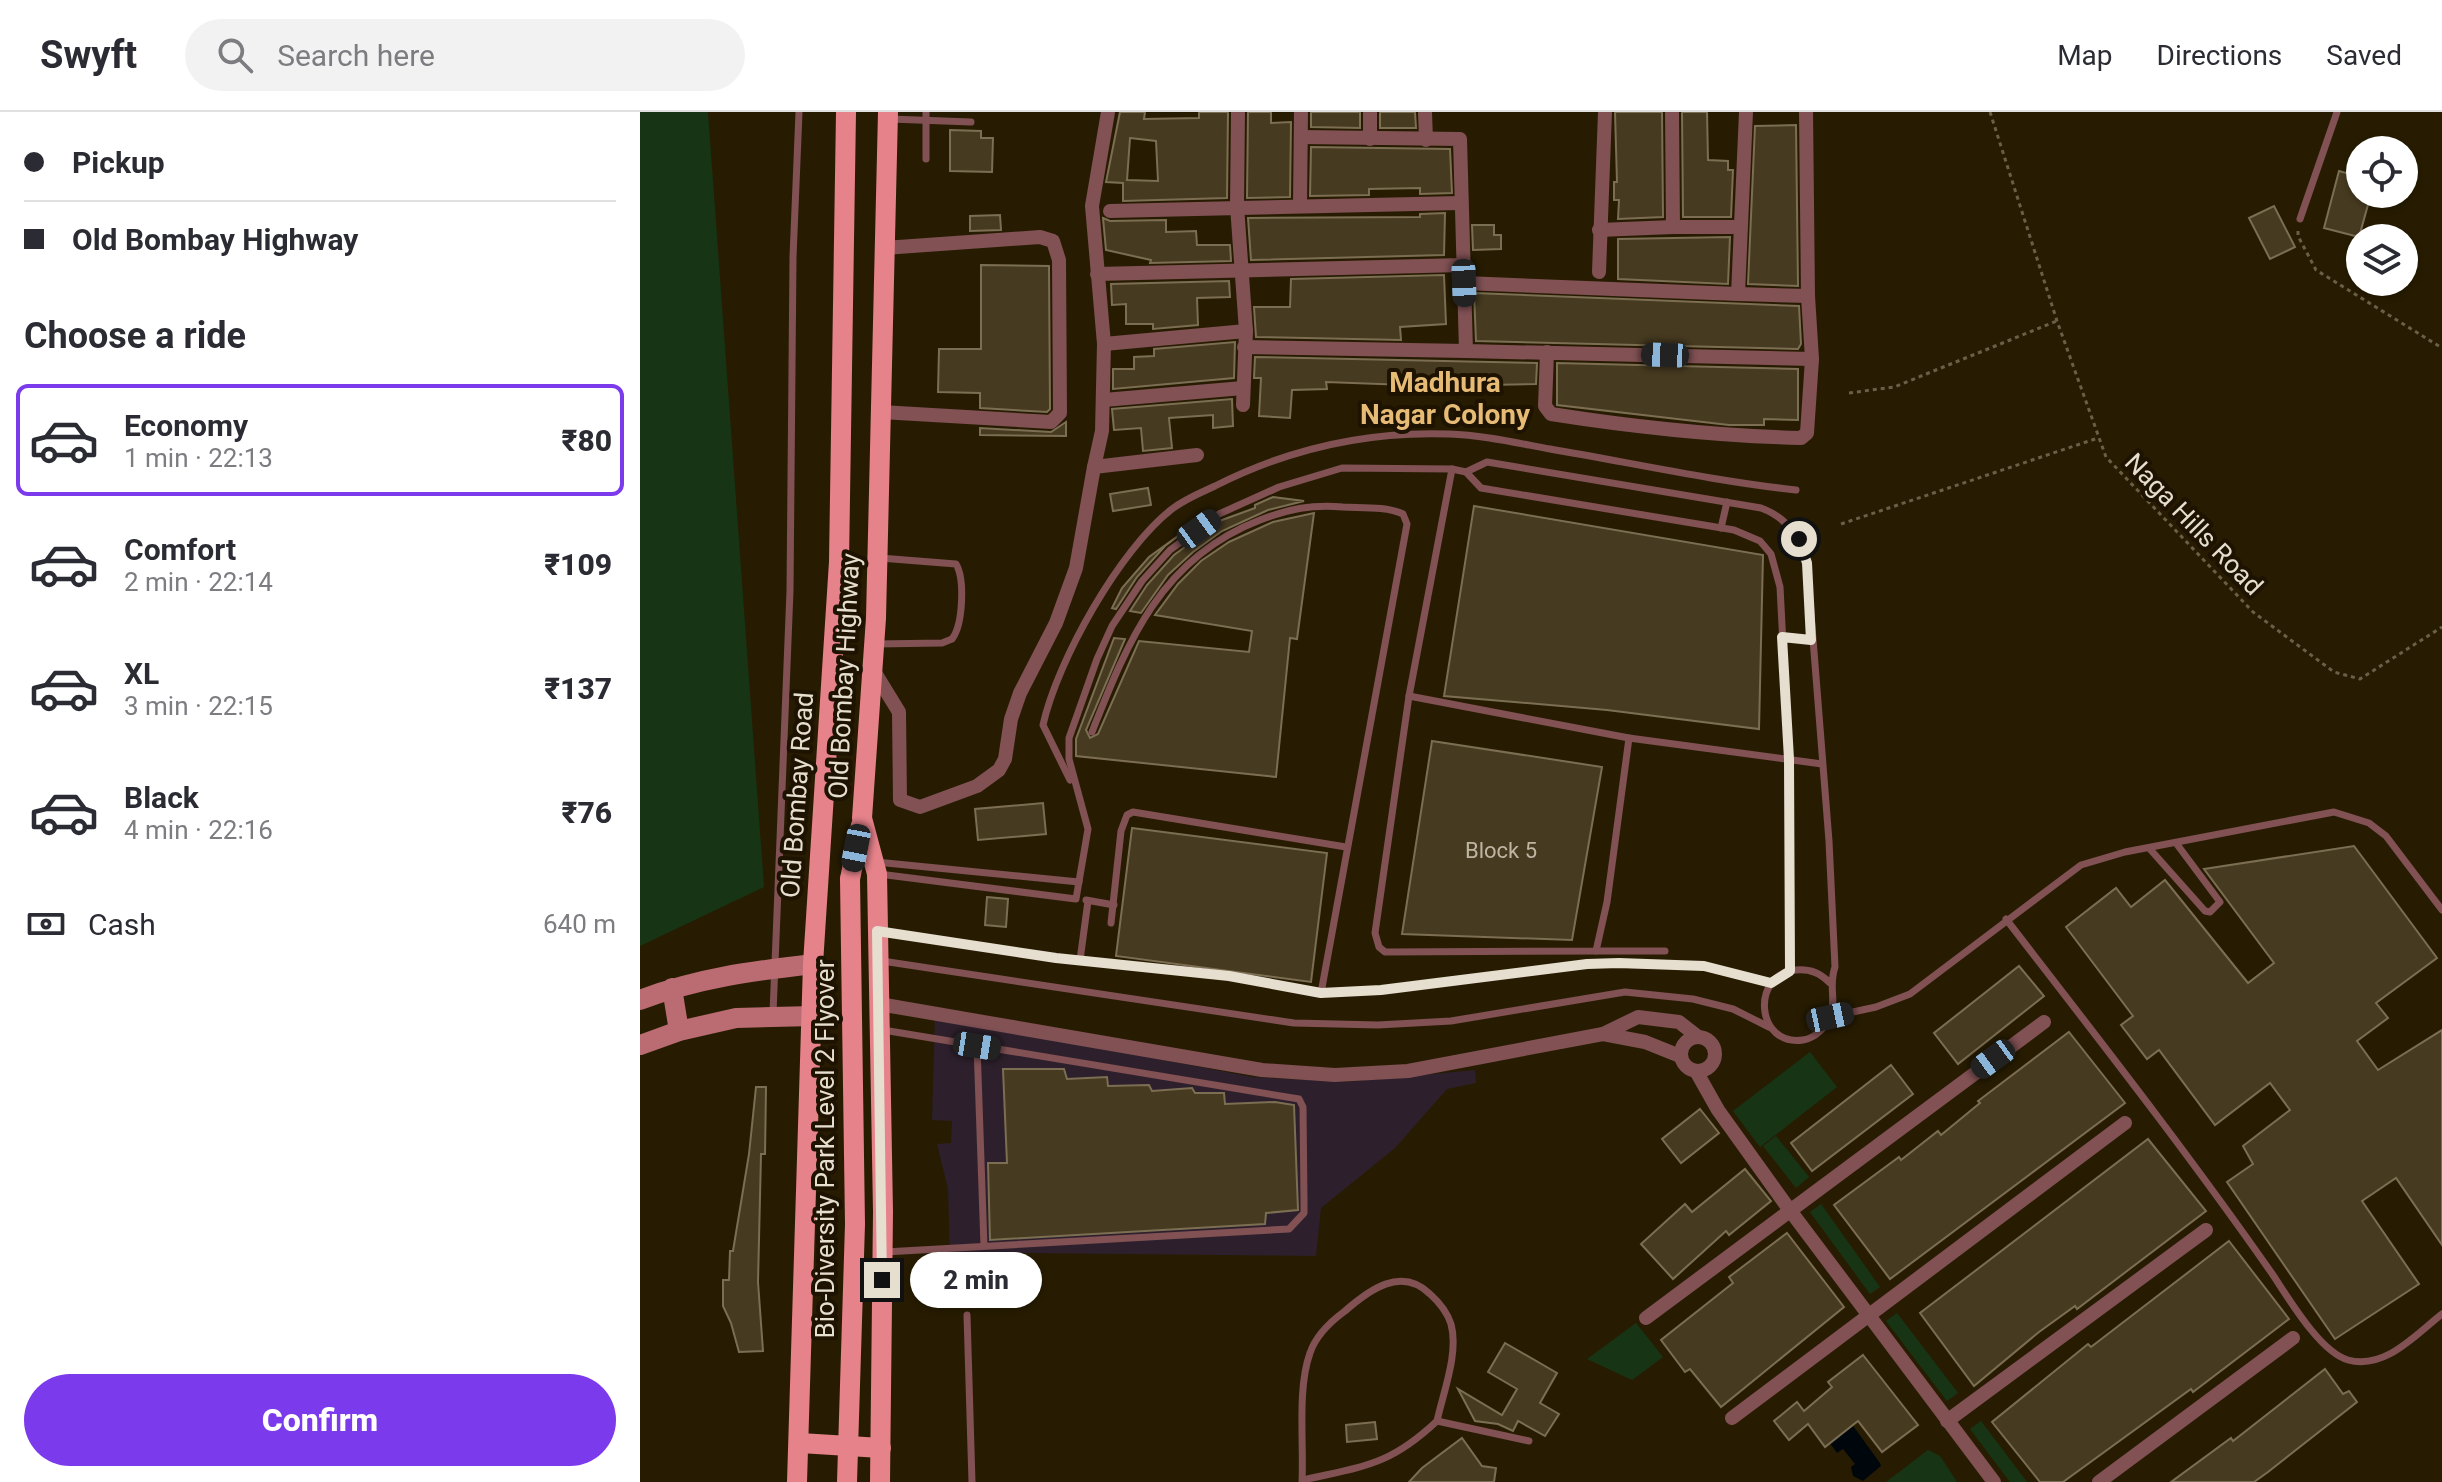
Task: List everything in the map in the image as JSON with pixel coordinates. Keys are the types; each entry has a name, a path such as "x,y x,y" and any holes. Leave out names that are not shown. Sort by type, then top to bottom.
{"main road":[{"name":"Old Bombay Road","path":"797,1482 813,964 839,562 846,112"},
{"name":"Old Bombay Highway","path":"880,1482 883,1252 878,961 875,868 862,818 874,644 888,116"},
{"name":"Bio-Diversity Park Level 2 Flyover","path":"847,1482 855,1224 850,879 862,818"},
{"path":"800,1443 881,1448"}],"street":[{"path":"872,668 888,689 899,712 900,800 920,807 977,786 992,777 1005,759 1011,719 1020,693 1068,592 1076,568 1102,431 1104,344 1092,206 1098,154 1108,112"},
{"path":"1238,112 1237,206 1246,331 1243,405"},
{"path":"1300,205 1301,112"},
{"path":"1370,112 1370,139"},
{"path":"1425,112 1426,140"},
{"path":"1599,272 1605,112"},
{"path":"1672,112 1673,227"},
{"path":"1738,294 1746,112"},
{"path":"1547,352 1545,406 1551,414 1662,430 1801,438 1807,433 1812,359 1808,296 1806,112"},
{"path":"1301,137 1460,139 1466,351"},
{"path":"1110,211 1460,203"},
{"path":"1599,230 1740,227"},
{"path":"881,412 1051,422 1060,413 1059,260 1053,241 1040,237 884,248"},
{"path":"1097,274 1463,265"},
{"path":"1464,283 1808,296"},
{"path":"1104,344 1246,331"},
{"path":"1244,347 1812,359"},
{"path":"1104,400 1243,388"},
{"path":"1094,467 1197,455"},
{"path":"640,1000 724,974 813,964"},
{"path":"672,988 679,1031"},
{"path":"879,1004 1262,1070 1335,1075 1408,1071 1603,1034 1631,1018 1645,1016 1679,1022 1697,1036 1708,1040 1715,1055 1707,1069 1696,1071 1685,1066 1680,1056 1645,1042 1603,1034"},
{"path":"640,1045 679,1031 736,1018 813,1016"},
{"path":"1646,1318 2044,1022"},
{"path":"1680,1056 1686,1040 1697,1036"},
{"path":"1696,1071 1718,1110 1789,1209 1994,1482"},
{"path":"1732,1418 2125,1123"},
{"path":"1947,1421 2206,1230"},
{"path":"2099,1482 2293,1338"}],"lane":[{"path":"773,1017 790,591 793,257 799,112"},
{"path":"2300,219 2337,112"},
{"path":"888,116 926,116 971,122"},
{"path":"926,116 926,159"},
{"path":"1075,789 1043,725 1075,641 1112,575 1156,524 1181,503 1235,476 1291,455 1351,439 1382,434 1450,434 1796,490"},
{"path":"878,961 1294,1023 1378,1025 1451,1021 1625,992 1693,999 1733,1009 1789,1040 1819,1033 1830,1017 1834,1003 1830,983 1835,967 1835,949 1807,563 1799,539 1789,525 1773,512 1727,502 1487,462 1466,472"},
{"path":"1076,899 1088,829 1075,789 1069,759 1069,738 1112,626 1142,581 1170,550 1219,514 1279,487 1342,468 1452,469 1466,472 1481,488 1721,528 1760,541 1771,554 1780,587 1789,759 1790,971"},
{"path":"1452,469 1409,696 1375,933 1379,947 1385,952 1665,951"},
{"path":"1721,528 1727,502"},
{"path":"1092,732 1119,665 1151,606 1170,580 1231,533 1304,505 1397,512 1407,519 1321,993"},
{"path":"874,644 942,643 952,639 958,626 961,577 956,564 877,558"},
{"path":"1782,637 1811,640"},
{"path":"1409,696 1629,738 1822,764"},
{"path":"1596,951 1609,887 1629,738"},
{"path":"1111,923 1121,831 1127,815 1133,812 1346,847"},
{"path":"1830,1017 1876,1007 1910,994 2081,865 2149,848 2334,812 2369,823 2386,836 2442,910"},
{"path":"2149,848 2205,911 2210,912 2220,902 2176,843"},
{"path":"875,868 1079,882"},
{"path":"875,868 1114,905"},
{"path":"1080,960 1088,901"},
{"path":"2006,919 2235,1219 2320,1340 2345,1360 2365,1363 2381,1360 2442,1314"},
{"path":"877,931 1080,960 1229,976 1321,993 1381,990 1587,964 1619,963 1704,966 1771,983"},
{"path":"1771,1028 1764,1016 1763,1004 1771,983 1790,971 1817,972 1830,983"},
{"path":"879,1030 1289,1095 1299,1099 1303,1107 1304,1213 1289,1229 883,1252"},
{"path":"977,1046 984,1246"},
{"path":"1388,1281 1406,1281 1423,1287 1440,1303 1451,1325 1452,1352 1437,1421 1412,1445 1391,1458 1302,1481 1305,1385 1309,1354 1318,1336 1367,1292 1388,1281"},
{"path":"967,1315 972,1482"},
{"path":"1437,1421 1529,1441"}],"path":[{"name":"Naga Hills Road","path":"1990,112 2057,321 2106,457 2253,612 2334,672 2360,679 2442,627"},
{"path":"2300,219 2298,236 2316,270 2442,348"},
{"path":"1849,393 1894,387 2057,321"},
{"path":"1841,524 2098,438"}],"shaded area":[{"path":"935,1016 1252,1077 1345,1082 1475,1070 1476,1083 1447,1089 1395,1148 1321,1208 1316,1256 1026,1253 950,1256 948,1189 937,1144 951,1143 952,1121 932,1120"},
{"path":"1846,1416 1881,1466 1863,1481 1853,1476 1851,1467 1855,1464 1843,1449 1837,1453 1830,1443"}],"green space":[{"path":"640,112 708,112 764,887 640,946"},
{"path":"1810,1052 1837,1087 1760,1147 1733,1111"},
{"path":"1776,1136 1809,1177 1796,1188 1763,1146"},
{"path":"1821,1204 1880,1287 1870,1294 1810,1212"},
{"path":"1897,1313 1958,1393 1947,1401 1886,1321"},
{"path":"1636,1323 1663,1357 1632,1380 1587,1359"},
{"path":"1981,1421 2027,1482 2010,1482 1970,1429"},
{"path":"1928,1450 1940,1456 1957,1482 1886,1482"}],"building":[{"path":"1120,112 1145,112 1144,119 1199,118 1199,112 1228,112 1227,198 1123,201 1123,183 1106,182","holes":["1130,138 1156,141 1158,181 1127,180"]},
{"path":"1248,112 1271,112 1271,123 1291,122 1290,197 1247,198"},
{"path":"1311,112 1360,112 1360,128 1311,127"},
{"path":"1380,112 1415,112 1416,128 1380,128"},
{"path":"1615,112 1662,112 1663,217 1618,219 1619,200 1614,200 1614,182 1617,182"},
{"path":"1682,112 1707,112 1708,160 1728,161 1728,170 1733,170 1731,217 1683,217"},
{"path":"1796,125 1798,286 1748,284 1755,126"},
{"path":"950,130 981,131 981,138 993,138 992,172 950,171"},
{"path":"1311,147 1450,149 1452,193 1420,194 1420,188 1369,189 1369,195 1310,196"},
{"path":"2339,171 2346,173 2346,208 2367,208 2363,224 2346,224 2346,234 2324,228"},
{"path":"2274,206 2295,247 2270,259 2249,218"},
{"path":"1445,213 1444,255 1251,260 1248,218 1420,217 1420,214"},
{"path":"1000,215 1001,230 970,231 970,216"},
{"path":"1103,218 1110,221 1166,220 1166,232 1196,231 1197,245 1230,245 1231,261 1150,263 1151,260 1106,250"},
{"path":"1472,225 1494,225 1494,235 1501,235 1501,249 1473,250"},
{"path":"1730,237 1728,284 1618,279 1618,239"},
{"path":"981,265 1049,266 1050,409 1047,412 980,408 980,393 938,392 939,349 981,349"},
{"path":"1444,275 1446,324 1400,327 1401,340 1256,337 1254,307 1290,307 1291,279"},
{"path":"1229,281 1230,297 1197,298 1198,325 1153,329 1153,324 1126,324 1126,304 1112,305 1111,284"},
{"path":"1474,293 1799,306 1801,344 1798,349 1476,341"},
{"path":"1235,342 1234,378 1113,389 1113,369 1134,369 1134,357 1154,356 1154,349"},
{"path":"1255,357 1537,363 1536,384 1434,386 1326,382 1327,389 1292,390 1290,418 1259,416 1261,378 1254,378"},
{"path":"1557,363 1798,369 1798,420 1764,419 1764,425 1729,425 1557,405"},
{"path":"1232,399 1233,426 1213,428 1213,415 1169,418 1172,448 1143,451 1141,428 1114,430 1112,409"},
{"path":"1066,422 1066,436 980,435 980,428 1051,432"},
{"path":"1148,488 1151,505 1113,511 1110,494"},
{"path":"1273,497 1304,501 1268,510 1222,531 1168,575 1141,613 1130,611 1147,585 1174,555 1222,520 1255,508 1255,505"},
{"path":"1474,506 1763,555 1759,729 1607,710 1444,696"},
{"path":"1314,513 1297,639 1290,638 1276,777 1076,756 1076,739 1114,638 1125,639 1086,730 1090,738 1098,734 1139,641 1249,652 1252,631 1155,615 1178,584 1201,561 1229,542 1273,522"},
{"path":"1182,533 1165,546 1137,577 1116,609 1112,608 1122,588 1149,557"},
{"path":"1432,741 1602,767 1572,940 1402,934"},
{"path":"1043,803 1046,834 978,840 975,809"},
{"path":"1132,828 1327,853 1311,982 1116,956"},
{"path":"2354,846 2437,958 2376,1003 2388,1018 2357,1041 2378,1070 2442,1030 2442,1245 2396,1178 2362,1201 2419,1284 2335,1339 2227,1182 2253,1164 2243,1146 2290,1110 2270,1083 2215,1125 2159,1050 2147,1059 2121,1025 2133,1016 2066,927 2116,888 2131,907 2165,880 2248,983 2274,963 2204,869"},
{"path":"987,897 1008,899 1006,927 985,925"},
{"path":"2019,966 2044,996 1958,1064 1934,1033"},
{"path":"2069,1032 2125,1103 1890,1279 1834,1205 1938,1131 1941,1135 1980,1103 1978,1101"},
{"path":"1891,1065 1913,1094 1812,1171 1791,1143"},
{"path":"1003,1069 1064,1069 1067,1079 1107,1077 1108,1086 1149,1085 1152,1091 1192,1088 1195,1093 1224,1093 1225,1104 1275,1102 1294,1105 1298,1210 1266,1213 1265,1224 990,1240 988,1163 1007,1163"},
{"path":"756,1087 766,1087 758,1282 763,1351 739,1352 723,1306 723,1280 729,1280 730,1251 733,1251 749,1154"},
{"path":"1700,1109 1719,1133 1681,1163 1662,1139"},
{"path":"2148,1139 2206,1211 2077,1309 2075,1306 2039,1332 1974,1386 1920,1313"},
{"path":"1745,1169 1771,1201 1729,1235 1726,1231 1673,1279 1641,1244 1685,1204 1692,1212"},
{"path":"1787,1233 1844,1307 1721,1407 1690,1369 1685,1372 1661,1340 1733,1283 1729,1277"},
{"path":"2229,1241 2289,1319 2193,1392 2191,1389 2063,1482 2040,1482 1992,1422 2088,1344 2091,1347"},
{"path":"1505,1343 1557,1373 1540,1403 1559,1414 1545,1436 1518,1421 1513,1431 1498,1424 1475,1421 1458,1389 1502,1415 1517,1389 1488,1372"},
{"path":"1863,1355 1918,1425 1882,1452 1858,1421 1825,1447 1808,1424 1789,1440 1774,1421 1797,1402 1804,1411 1832,1387 1828,1382"},
{"path":"2325,1369 2343,1394 2349,1391 2357,1402 2268,1472 2254,1482 2171,1482 2231,1438 2233,1441"},
{"path":"1375,1422 1377,1439 1347,1442 1346,1425"},
{"path":"1462,1438 1482,1466 1496,1468 1494,1482 1409,1482 1422,1468"}],"district":[{"name":"Madhura Nagar Colony","path":"1445,398"}],"route":[{"path":"882,1280 877,931 1056,958 1229,976 1321,993 1381,990 1587,964 1704,966 1771,983 1790,971 1789,759 1782,637 1811,640 1807,563 1799,539"}]}
